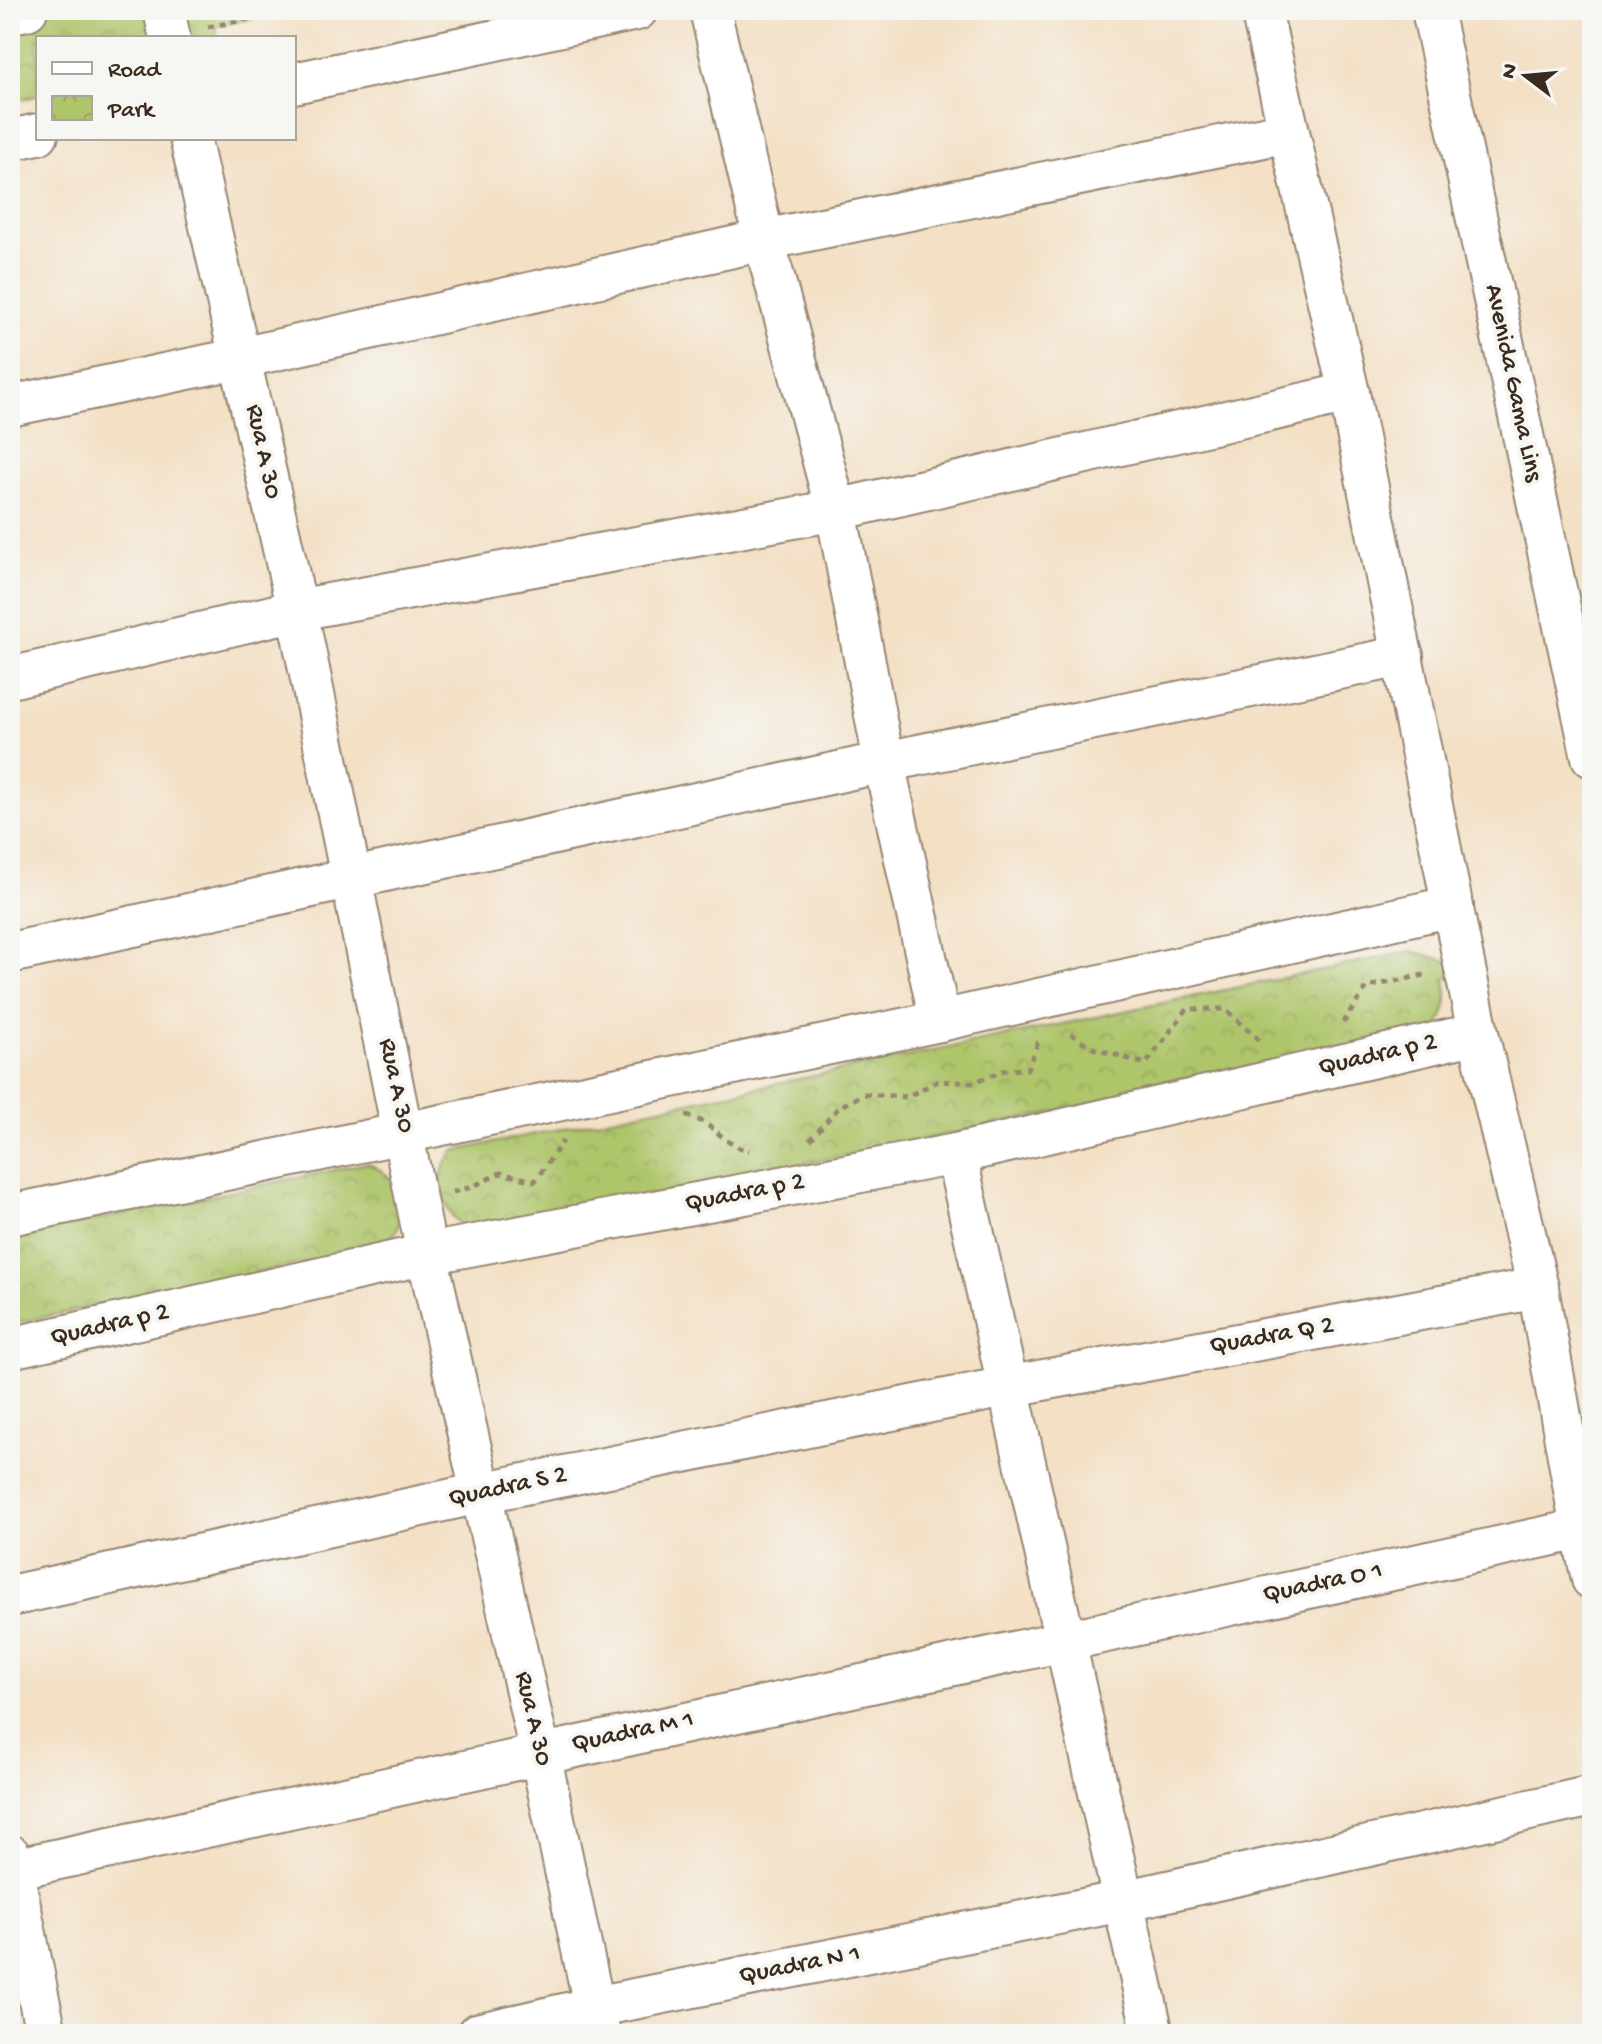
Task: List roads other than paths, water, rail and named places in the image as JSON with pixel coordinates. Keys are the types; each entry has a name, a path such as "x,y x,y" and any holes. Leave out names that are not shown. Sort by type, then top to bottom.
{"street":[{"path":"10,13 27,10"},
{"path":"164,10 187,33"},
{"path":"296,83 637,10"},
{"path":"710,10 764,240 836,510 884,762 940,1021"},
{"path":"1261,10 1349,393 1478,1033 1538,1288 1592,1579"},
{"name":"Avenida Gama Lins","path":"1432,10 1592,757"},
{"path":"10,406 241,358 764,240 1288,132"},
{"path":"10,140 36,134"},
{"name":"Rua A 30","path":"190,140 297,610 427,1254 597,2020"},
{"path":"10,678 297,610 836,510 1349,393"},
{"path":"10,953 884,762 1403,656"},
{"path":"10,1215 940,1021 1453,906"},
{"name":"Quadra p 2","path":"10,1348 427,1254 956,1154 1478,1033"},
{"path":"956,1154 1153,2034"},
{"name":"Quadra Q 2","path":"1006,1387 1538,1288"},
{"name":"Quadra S 2","path":"10,1596 480,1493 1006,1387"},
{"name":"Quadra O 1","path":"1066,1639 1581,1529"},
{"name":"Quadra M 1","path":"12,1862 540,1753 1066,1639"},
{"name":"Quadra N 1","path":"477,2034 597,2020 1592,1796"},
{"path":"12,1862 46,2034"}]}
